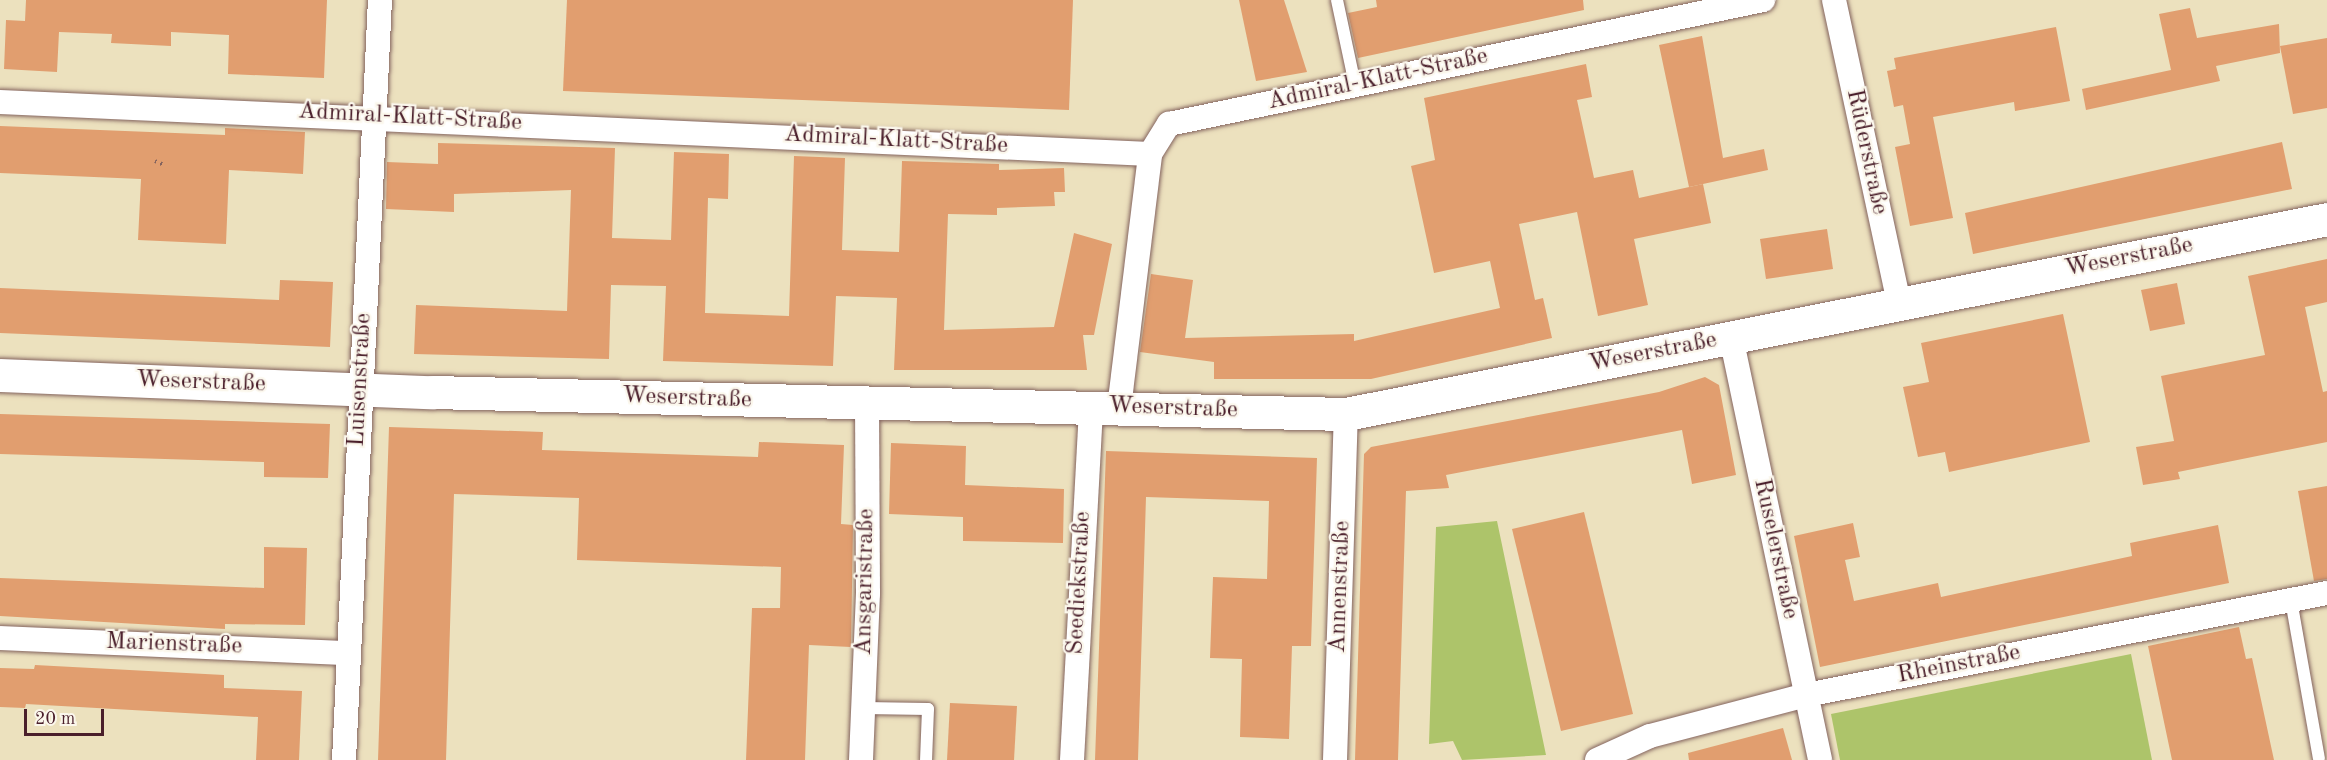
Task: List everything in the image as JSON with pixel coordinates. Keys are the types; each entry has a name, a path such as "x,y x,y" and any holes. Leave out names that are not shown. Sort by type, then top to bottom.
{"street":[{"name":"Luisenstraße","path":"344,760 380,0"},
{"name":"Admiral-Klatt-Straße","path":"0,102 376,116 1150,154 1169,124 1763,0"},
{"name":"Rüderstraße","path":"1834,0 1899,304"},
{"name":"Seediekstraße","path":"1072,760 1105,407 1150,154"},
{"name":"Weserstraße","path":"0,375 361,390 867,405 1105,407 1346,414 2327,219"},
{"name":"Ruselerstraße","path":"1731,337 1820,760"},
{"name":"Ansgaristraße","path":"861,760 868,593 867,405"},
{"name":"Annenstraße","path":"1335,760 1346,414"},
{"name":"Rheinstraße","path":"1598,760 1650,736 1806,694 2327,593"},
{"name":"Marienstraße","path":"0,638 349,652"}],"lane":[{"path":"1337,0 1355,85"},
{"path":"2291,600 2319,759"},
{"path":"864,708 928,710 926,760"}],"path":[{"path":"155,160 164,165"}],"green space":[{"path":"1497,521 1546,755 1462,760 1453,741 1429,744 1436,527"},
{"path":"2131,654 2152,760 1840,760 1831,714"}],"building":[{"path":"26,0 327,0 324,78 228,74 229,35 171,32 171,46 111,43 112,34 59,32 57,72 4,69 6,20 25,21"},
{"path":"567,0 1073,0 1069,110 563,91"},
{"path":"1239,0 1284,0 1307,72 1256,81"},
{"path":"1376,0 1583,0 1584,10 1358,58 1348,13 1377,7"},
{"path":"2190,8 2197,38 2279,24 2280,53 2216,66 2220,81 2086,110 2082,89 2171,70 2159,14"},
{"path":"2056,27 2070,101 2015,111 2014,102 1933,117 1953,218 1910,226 1895,147 1910,144 1903,105 1894,107 1887,71 1896,69 1894,58"},
{"path":"1702,36 1723,158 1764,149 1768,170 1689,187 1659,45"},
{"path":"2327,38 2327,108 2293,114 2280,46"},
{"path":"1586,64 1592,97 1577,100 1594,178 1633,170 1639,198 1703,184 1711,223 1634,239 1648,305 1598,316 1577,212 1519,224 1535,300 1543,298 1552,338 1371,379 1214,379 1214,362 1140,352 1151,274 1193,280 1185,338 1354,334 1354,341 1500,308 1490,261 1434,273 1411,166 1435,160 1424,98"},
{"path":"0,126 225,135 225,128 305,132 303,174 229,170 226,244 138,240 141,179 0,173"},
{"path":"2282,142 2292,189 1973,254 1965,213"},
{"path":"438,143 615,148 612,238 671,240 674,152 729,154 728,199 708,198 705,313 789,316 794,156 845,158 842,250 899,252 902,161 999,164 999,170 1064,168 1065,192 1054,192 1055,206 997,208 997,215 948,214 944,330 1054,327 1074,233 1112,244 1094,335 1083,335 1087,370 894,370 897,298 836,296 833,366 663,361 666,286 611,285 609,359 414,354 416,305 567,311 571,190 454,194 454,212 386,209 387,162 438,164"},
{"path":"1827,229 1833,269 1766,279 1760,239"},
{"path":"2327,259 2327,302 2305,307 2323,392 2327,391 2327,442 2178,472 2180,479 2143,485 2136,447 2174,441 2161,376 2265,355 2248,276"},
{"path":"280,280 333,282 330,347 0,333 0,288 279,300"},
{"path":"2177,283 2185,324 2150,331 2141,290"},
{"path":"2063,314 2090,442 1949,472 1945,452 1918,457 1903,387 1929,382 1921,343"},
{"path":"1705,377 1719,385 1736,475 1692,484 1682,430 1446,475 1449,488 1406,491 1398,760 1355,760 1364,454 1371,447 1659,392"},
{"path":"0,414 330,424 328,478 264,477 264,462 0,454"},
{"path":"389,427 543,432 542,450 758,457 759,442 844,445 841,524 853,525 851,647 809,645 805,760 746,760 752,608 780,608 781,567 577,560 579,498 454,494 446,760 378,760"},
{"path":"891,443 966,446 965,485 1064,489 1063,543 963,541 963,517 889,514"},
{"path":"1106,451 1317,458 1311,646 1292,646 1289,739 1240,737 1242,659 1210,658 1213,577 1267,579 1269,501 1146,497 1138,760 1095,760"},
{"path":"2327,486 2327,579 2314,581 2298,491"},
{"path":"1584,512 1633,714 1561,731 1512,529"},
{"path":"1853,523 1860,557 1845,560 1854,601 1938,583 1941,597 2132,556 2130,543 2218,525 2229,583 1820,667 1794,536"},
{"path":"264,547 307,548 305,625 225,624 225,629 0,616 0,578 264,588"},
{"path":"2239,627 2246,659 2252,658 2274,760 2172,760 2148,646"},
{"path":"35,665 224,675 224,688 302,691 299,760 256,760 258,717 26,704 25,708 0,707 0,668 34,669"},
{"path":"950,703 1017,706 1014,760 947,760"},
{"path":"1783,728 1792,760 1689,760 1688,753"}]}
